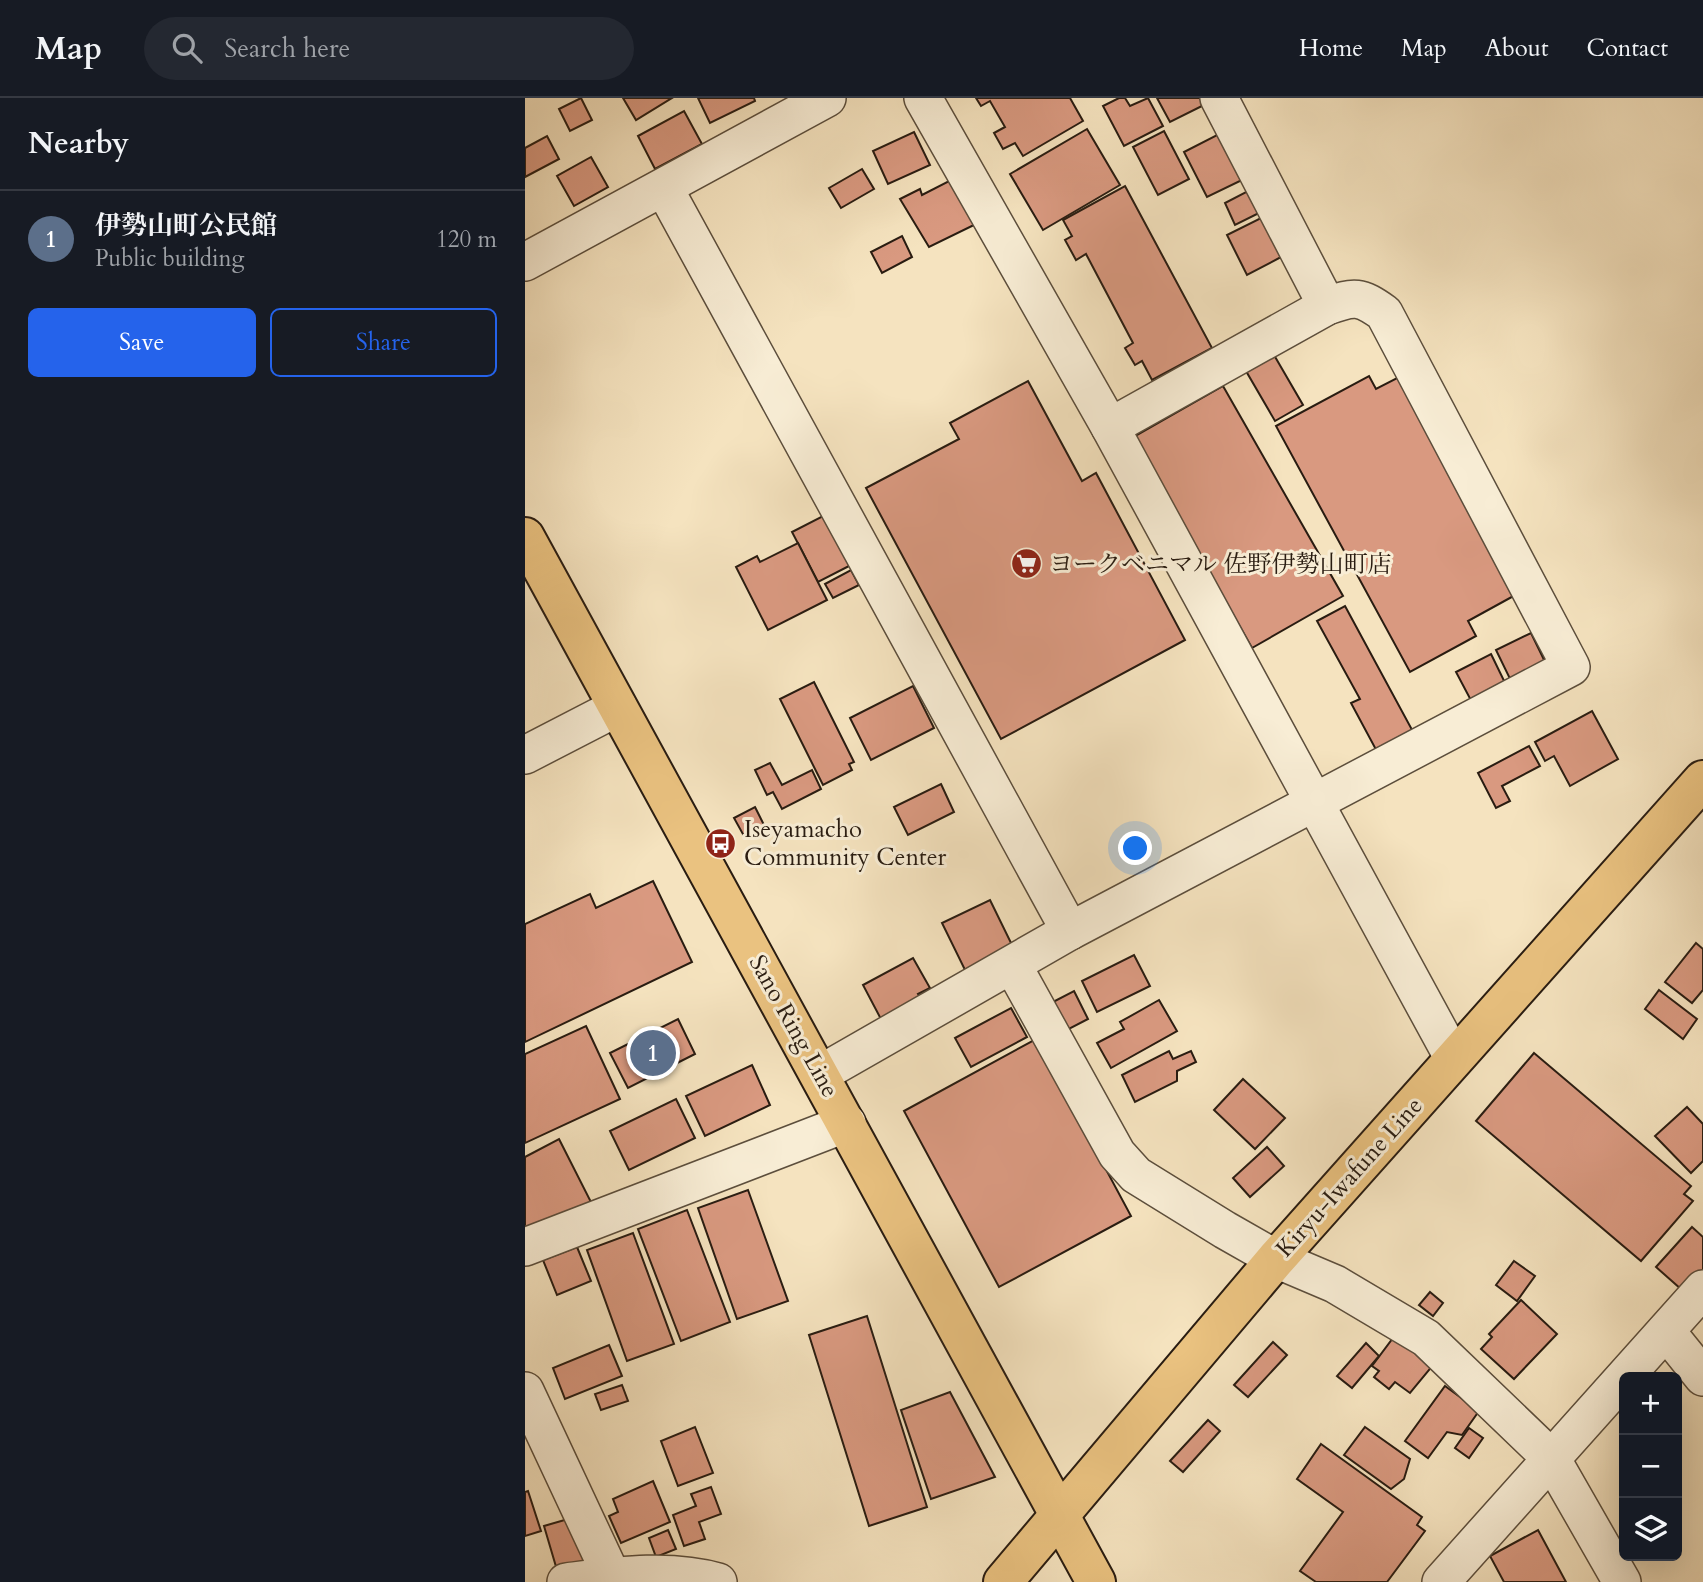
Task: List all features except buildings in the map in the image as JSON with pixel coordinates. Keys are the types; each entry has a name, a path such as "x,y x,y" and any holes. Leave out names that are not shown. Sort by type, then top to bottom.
{"main road":[{"name":"Sano Ring Line","path":"525,537 1096,1582"},
{"name":"Kiryu-Iwafune Line","path":"1003,1582 1276,1259 1703,780"}],"street":[{"path":"525,262 827,98"},
{"path":"923,98 1110,427 1454,1059"},
{"path":"1219,98 1327,306"},
{"path":"664,188 1070,932"},
{"path":"820,1074 1070,932 1571,667 1384,313 1364,299 1348,299 1327,306 1110,427"},
{"path":"525,755 618,707"},
{"path":"1013,965 1117,1154 1136,1175 1276,1259 1335,1284 1426,1338 1551,1458 1622,1582"},
{"path":"525,1247 847,1123"},
{"path":"1441,1582 1703,1289"},
{"path":"1666,1331 1703,1377"},
{"path":"525,1391 612,1577"},
{"path":"566,1582 612,1577 696,1576 718,1582"}],"place":[{"name":"ヨークベニマル 佐野伊勢山町店","path":"1026,564"},
{"name":"Iseyamacho Community Center","path":"721,843"},
{"name":"伊勢山町公民館","path":"653,1053"}]}
